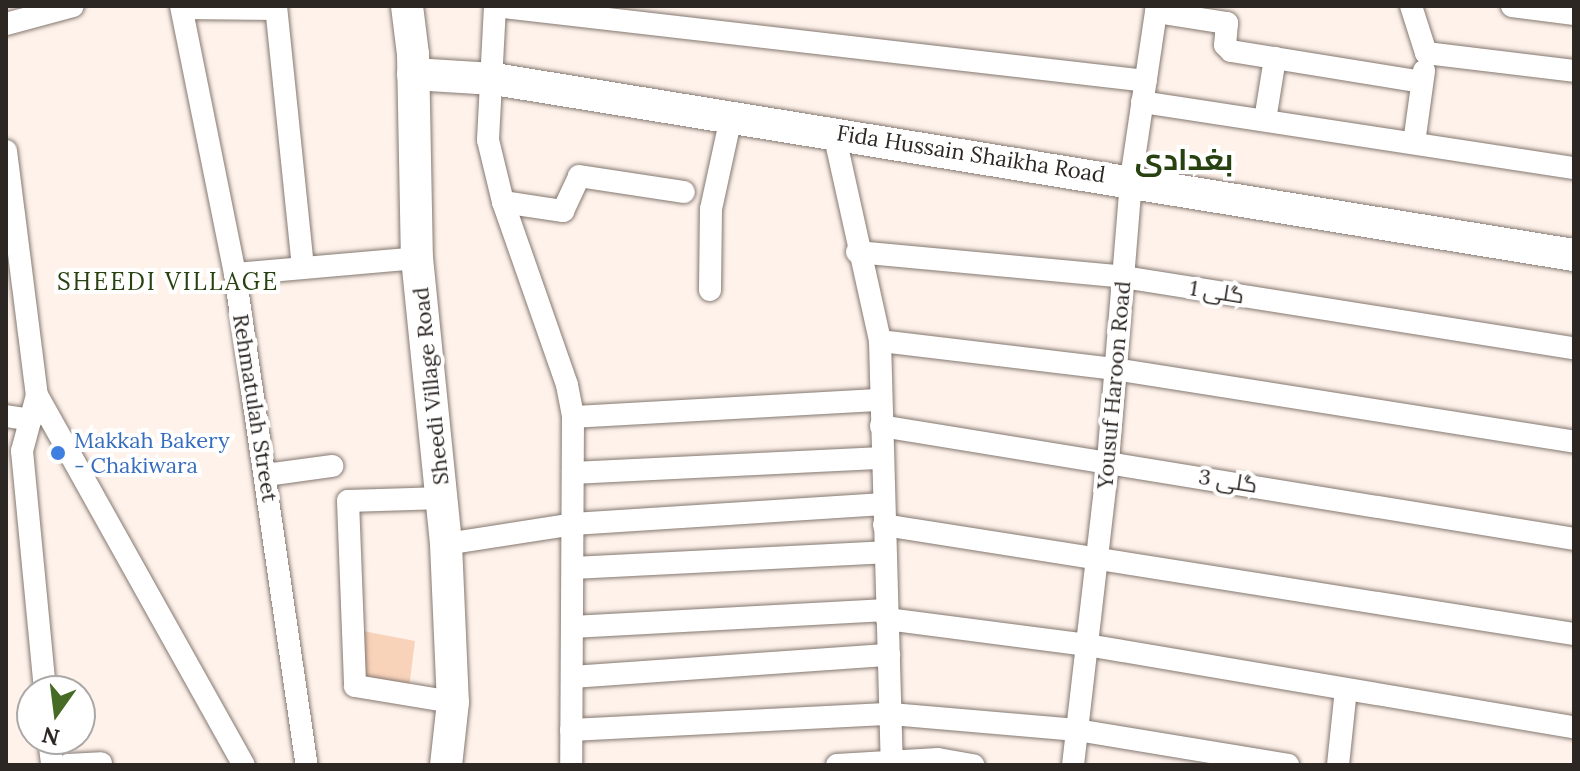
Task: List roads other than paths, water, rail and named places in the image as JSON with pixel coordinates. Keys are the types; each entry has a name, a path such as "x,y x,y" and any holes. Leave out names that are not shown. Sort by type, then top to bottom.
{"street":[{"path":"6,24 73,6"},
{"name":"Sheedi Village Road","path":"407,6 413,74 417,258 446,544 453,702 446,765"},
{"path":"571,765 573,417 567,385 503,202 488,140 494,79 495,6 616,13 1144,91 1265,120 1574,168"},
{"path":"1411,6 1426,53 1414,143"},
{"path":"1512,6 1574,14"},
{"path":"182,7 276,7 303,266"},
{"name":"Rehmatulah Street","path":"182,7 235,274 307,765"},
{"path":"1157,9 1225,22 1227,49 1422,82"},
{"name":"Yousuf Haroon Road","path":"1073,765 1108,461 1131,179 1157,9"},
{"path":"1426,53 1574,71"},
{"path":"1265,120 1275,58"},
{"name":"Fida Hussain Shaikha Road","path":"413,74 494,79 1131,179 1574,255"},
{"path":"710,290 711,209 731,117"},
{"path":"834,133 857,252 880,341 892,763"},
{"path":"6,151 37,395 22,451 43,675"},
{"path":"503,202 563,211 579,176 684,192"},
{"name":"گلی 1","path":"857,252 1124,277 1574,348"},
{"path":"235,274 417,258"},
{"path":"880,341 1115,369 1574,442"},
{"path":"37,395 244,765"},
{"path":"573,417 880,400"},
{"path":"6,416 31,420"},
{"name":"گلی 3","path":"881,426 1574,539"},
{"path":"573,473 882,458"},
{"path":"266,475 332,466"},
{"path":"443,498 348,501 355,686 453,702"},
{"path":"446,544 573,524 884,514 1097,556 1574,634"},
{"path":"573,568 885,552"},
{"path":"572,627 887,615 1087,645 1574,727"},
{"path":"572,677 889,655"},
{"path":"1338,765 1346,689"},
{"path":"571,730 891,714 1077,730 1288,765"},
{"path":"837,765 938,759 973,765"},
{"path":"68,765 101,763"}],"place":[{"name":"Makkah Bakery - Chakiwara","path":"58,453"}],"district":[{"name":"بغدادی","path":"1184,159"},
{"name":"SHEEDI VILLAGE","path":"168,282"}]}
